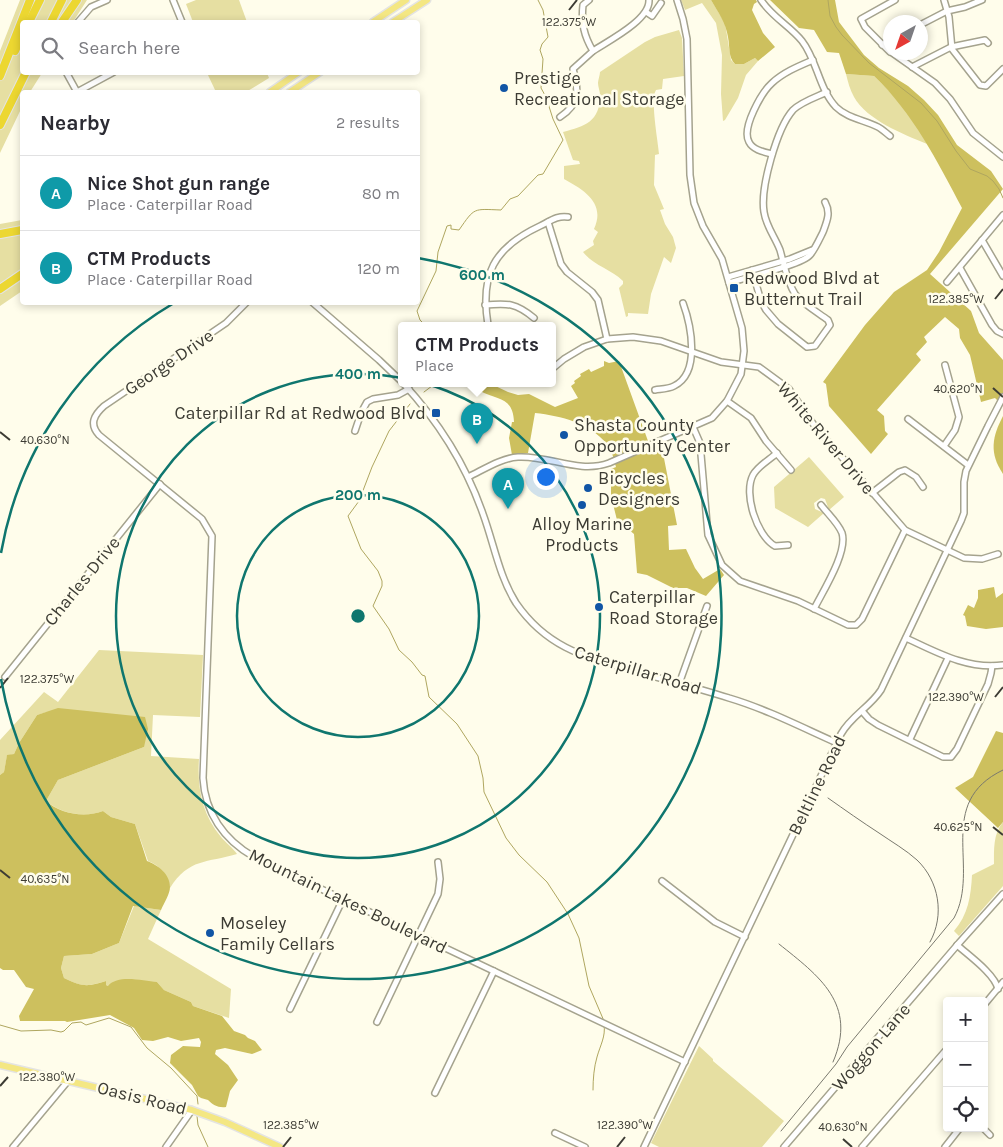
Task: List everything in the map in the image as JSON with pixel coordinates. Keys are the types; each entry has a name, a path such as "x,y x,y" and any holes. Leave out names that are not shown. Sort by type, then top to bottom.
{"highway":[{"path":"22,20 30,0"},
{"path":"30,20 40,0"},
{"path":"52,20 62,0"},
{"path":"63,20 77,0"},
{"path":"0,77 20,26"},
{"path":"0,77 20,39"},
{"path":"0,125 25,75"},
{"path":"15,95 29,75"},
{"path":"0,234 20,230"},
{"path":"0,289 20,275"}],"main road":[{"path":"376,20 406,0"},
{"path":"397,20 427,0"},
{"path":"273,90 295,75"},
{"path":"293,90 316,75"},
{"name":"Oasis Road","path":"0,1065 192,1110 225,1122 280,1147"}],"street":[{"path":"80,20 91,7 107,0"},
{"path":"173,0 181,20"},
{"path":"589,0 583,5 582,22 588,43 593,51"},
{"path":"560,117 570,110 576,99 577,91 573,69 593,51 634,23 646,12 649,0"},
{"path":"468,477 516,457 584,467 603,466 712,418 727,401 740,376 744,347 743,333 719,252 701,220 692,194 687,39 677,0"},
{"path":"761,0 774,16 802,42 813,60 831,101 842,112 878,127 890,136"},
{"path":"882,45 865,27 861,19 895,0"},
{"path":"944,0 951,47 956,57 982,86 987,86 1003,68"},
{"path":"928,20 947,11 965,7 982,0"},
{"path":"646,12 652,16 661,3"},
{"path":"912,67 951,47 985,40 988,43"},
{"path":"772,154 755,148 749,142 746,131 749,122 763,94 772,83 790,70 813,60"},
{"path":"902,60 935,83 950,99 973,133 1003,157"},
{"path":"68,75 76,90"},
{"path":"81,90 108,75"},
{"path":"752,273 761,301 778,324 807,347 815,346 830,324 828,320 796,294 792,288 778,246 766,224 764,189 772,154 792,112 795,108 827,92"},
{"path":"728,280 808,257 828,219 828,210 825,202"},
{"path":"947,282 1003,215"},
{"path":"488,322 485,306 487,282 499,256 520,237 559,217 568,217"},
{"path":"548,222 561,264 567,272 592,292 598,300 607,340"},
{"path":"982,240 1003,276"},
{"path":"960,268 992,325 1003,334"},
{"path":"485,306 512,304 534,318"},
{"path":"655,390 667,389 678,384 686,373 692,352 691,330 683,304"},
{"name":"George Drive","path":"93,421 94,416 104,406 226,323 244,305"},
{"name":"Caterpillar Road","path":"315,305 398,378"},
{"name":"White River Drive","path":"556,366 575,352 607,340 625,337 661,342 714,360 759,367 789,389 814,425 905,530 964,558 976,560 998,554"},
{"path":"944,446 954,433 959,417 945,365"},
{"path":"355,431 367,402 398,395 409,389"},
{"name":"Caterpillar Road","path":"409,389 440,429 468,477 483,513 507,585 519,606 534,624 560,645 582,656 757,707 837,743"},
{"name":"Beltline Road","path":"644,1147 837,743 849,721 873,701 881,690 906,638 964,513 964,482 968,465 1003,397"},
{"path":"727,401 751,418 790,470"},
{"path":"908,419 968,465"},
{"name":"Mountain Lakes Boulevard","path":"93,421 95,430 99,435 202,519 212,536 203,778 212,814 226,836 243,850 685,1062"},
{"path":"693,427 700,443 708,535 722,565 740,581 798,601 848,625 858,624 905,530"},
{"path":"777,454 756,471 752,478 750,487 752,504 758,526 767,541 775,546 788,545"},
{"path":"872,493 905,470 916,477 923,488"},
{"name":"Charles Drive","path":"5,677 160,484"},
{"path":"814,608 840,556 843,544 840,529 820,506"},
{"path":"680,684 707,606"},
{"path":"906,638 948,658 971,664 1003,665"},
{"path":"910,739 948,658"},
{"path":"862,711 872,722 910,739 943,757 953,756 988,684 992,666"},
{"path":"377,1022 438,894 440,879 438,862"},
{"path":"662,881 715,922 744,937"},
{"name":"Woggon Lane","path":"784,1147 1003,894"},
{"path":"290,1009 343,899"},
{"path":"957,945 990,975 997,983 998,988"},
{"path":"435,1093 494,971"},
{"path":"988,1000 1003,982"},
{"path":"862,1147 943,1054"},
{"path":"13,1147 68,1080"},
{"path":"166,1147 192,1110"},
{"path":"945,1147 957,1132"},
{"path":"555,1133 585,1147"}],"shaded area":[{"path":"20,0 87,0 74,20 20,20 20,75 41,75 31,90 20,90 20,111 0,153 0,51"},
{"path":"196,0 239,0 246,20 192,20 186,4"},
{"path":"681,0 711,0 725,23 731,60 735,64 744,64 755,58 758,61 746,75 738,98 723,121 721,94 722,55 716,23 702,3 685,10"},
{"path":"711,0 756,0 757,2 752,10 763,33 775,47 758,61 755,58 744,64 735,64 730,55 725,27"},
{"path":"770,0 835,0 839,22 864,55 879,68 908,86 924,100 938,115 957,145 991,171 1003,189 930,274 971,311 979,333 1003,360 1003,406 995,398 981,402 970,355 960,338 959,329 945,317 924,337 927,342 916,354 921,360 877,410 884,416 885,431 888,434 871,454 829,406 826,384 823,382 865,325 894,292 927,270 939,252 962,208 923,138 888,90 874,76 846,74 839,53 827,52 814,30 799,28"},
{"path":"679,30 682,38 684,76 663,79 662,89 656,90 654,95 659,154 655,155 654,185 664,209 660,210 665,224 673,237 676,248 671,263 664,257 651,294 648,314 628,313 626,317 619,288 623,281 592,261 583,252 594,245 593,241 598,232 594,229 597,212 591,198 564,179 564,166 580,164 579,161 573,160 563,132 584,125 594,117 599,104 598,83 600,72 645,42"},
{"path":"846,74 874,76 903,107 927,144 886,125 868,113 854,97"},
{"path":"208,75 268,75 269,78 249,90 215,90"},
{"path":"20,220 20,292 0,306 0,224"},
{"path":"604,361 609,363 619,361 652,452 662,448 677,525 668,526 669,550 686,549 695,568 703,579 720,569 724,575 706,596 687,588 673,588 647,575 637,573 634,534 617,520 611,496 611,469 616,467 612,452 600,437 574,422 555,416 535,413 528,453 512,455 509,438 512,422 514,422 511,408 503,401 480,391 480,387 497,387 518,395 529,394 555,407 578,398 571,386 581,376 580,374 589,369 591,372 604,366"},
{"path":"1003,416 1003,474 994,452 994,438"},
{"path":"809,457 844,497 829,510 825,499 821,498 814,503 815,509 824,513 808,527 775,508 774,487"},
{"path":"994,587 996,598 1003,593 1003,627 986,629 967,626 965,616 963,615 968,605 974,608 978,598 978,590"},
{"path":"99,650 203,655 200,717 153,715 151,756 199,759 200,790 205,810 221,837 237,854 192,866 177,878 170,888 162,871 148,861 135,824 111,817 103,811 89,814 73,814 59,809 46,801 58,780 144,747 47,712 37,715 14,754 7,756 4,772 0,775 0,740 44,692 58,702"},
{"path":"58,708 145,717 148,729 144,747 58,780 46,801 65,812 88,814 103,811 111,817 135,824 147,861 166,874 170,887 161,910 133,906 119,943 92,954 64,956 61,968 64,978 85,985 106,981 108,986 112,982 124,979 157,982 164,990 191,1002 193,1006 222,1016 234,1031 255,1041 262,1050 252,1054 225,1048 216,1050 215,1054 228,1065 238,1080 230,1091 226,1107 216,1106 198,1096 192,1085 170,1063 171,1055 183,1046 200,1047 201,1042 199,1038 181,1041 168,1037 153,1041 142,1040 134,1028 110,1015 67,1022 20,1021 19,1016 34,989 26,987 14,970 3,970 0,968 0,775 4,772 7,755 14,754 37,715"},
{"path":"996,731 1003,733 1003,822 998,828 955,788 973,777"},
{"path":"1003,822 1003,886 959,936 954,931 966,912 972,875 994,864 997,832"},
{"path":"134,906 161,910 148,939 231,989 229,1018 193,1006 191,1002 164,990 157,982 108,986 106,981 85,985 64,978 61,968 64,956 92,954 119,943"},
{"path":"699,1046 713,1061 784,1121 762,1147 659,1147 651,1143"}],"waterway":[{"path":"420,305 436,271 438,252 447,226 451,225 451,229 459,230 468,217 476,211 485,209 501,210 510,199 518,196 538,175 543,174 563,140 541,88 543,59 540,50 548,37 543,10 538,0"},
{"path":"828,0 830,16 842,35 869,63 921,103 937,121 970,169 987,176 993,181 1003,198"},
{"path":"420,305 417,311 422,322"},
{"path":"424,392 431,387"},
{"path":"410,404 389,431 359,501 348,516 361,549 378,571 382,581 382,586 373,606 389,629 399,650 425,676 429,697 457,724 478,756 484,792 506,838 519,855 547,882 568,914 579,938 589,986 604,1021"},
{"path":"0,1025 21,1031 51,1030 61,1032 72,1023 81,1022 86,1025 109,1018 131,1027 147,1048 171,1068 197,1096 198,1104"},
{"path":"593,1090 595,1065 603,1037 604,1025"},
{"path":"197,1116 198,1125 208,1147"}],"railway":[{"path":"781,1131 836,1064 847,1047 954,918 961,899 964,818 970,800 982,784 1003,770"},
{"path":"828,798 908,853 924,868 935,888 938,910 935,932 930,942"},
{"path":"779,944 820,980 830,993 837,1008 841,1024 839,1042 833,1062"}],"place":[{"name":"Prestige Recreational Storage","path":"504,88"},
{"name":"Redwood Blvd at Butternut Trail","path":"734,288"},
{"name":"Caterpillar Rd at Redwood Blvd","path":"436,413"},
{"name":"Shasta County Opportunity Center","path":"564,435"},
{"name":"CTM Products","path":"477,444"},
{"name":"Bicycles Designers","path":"588,488"},
{"name":"Alloy Marine Products","path":"582,505"},
{"name":"Nice Shot gun range","path":"508,509"},
{"name":"Caterpillar Road Storage","path":"599,607"},
{"name":"Moseley Family Cellars","path":"210,933"}]}
